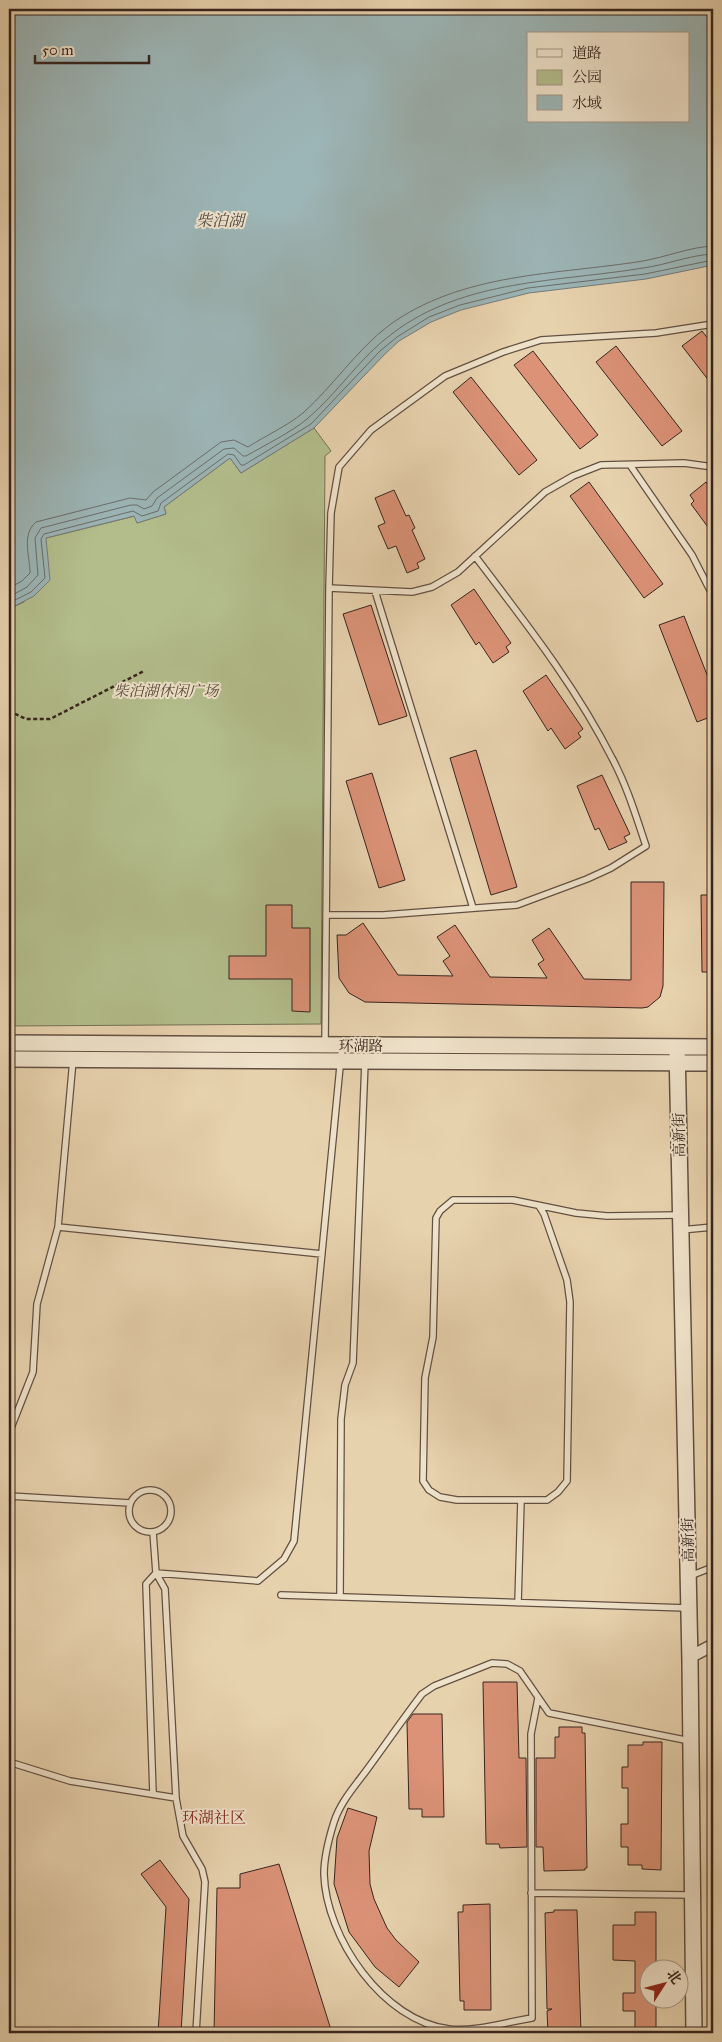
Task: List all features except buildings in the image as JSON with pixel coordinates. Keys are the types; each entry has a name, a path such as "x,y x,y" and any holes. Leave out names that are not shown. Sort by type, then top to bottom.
{"street":[{"name":"环湖路","path":"9,1043 713,1047"},
{"name":"高新街","path":"677,1047 689,1576 694,2033"},
{"name":"环湖路","path":"9,1059 713,1063"},
{"path":"690,1657 713,1645"}],"lane":[{"path":"325,1046 329,588 331,513 339,466 371,430 445,376 503,352 541,340 656,333 713,324"},
{"path":"329,588 412,592 432,587 458,572 532,503 559,483 601,465 684,463 713,467"},
{"path":"630,464 692,555 713,596"},
{"path":"326,915 383,915 517,905 611,868 646,846 628,792 596,727 557,666 475,556"},
{"path":"375,590 473,908"},
{"path":"156,1573 258,1581 284,1559 294,1541 342,1046"},
{"path":"9,1433 34,1372 37,1304 58,1226 73,1060"},
{"path":"340,1597 341,1419 345,1385 353,1363 365,1062"},
{"path":"538,1206 544,1214 566,1280 570,1302 566,1481 558,1492 547,1500 458,1500 440,1497 429,1490 423,1481 425,1378 432,1337 436,1218 440,1212 453,1200 513,1200 538,1206 608,1216 681,1222 713,1227"},
{"path":"58,1226 322,1254"},
{"path":"143,1490 154,1490 164,1495 170,1505 170,1516 164,1526 153,1532 141,1530 135,1526 129,1515 130,1503 143,1490"},
{"path":"9,1496 130,1503"},
{"path":"518,1603 521,1500"},
{"path":"153,1532 156,1573 165,1589 176,1798 183,1836 202,1869 205,1882 196,2033"},
{"path":"689,1576 713,1567"},
{"path":"153,1794 146,1584 156,1573"},
{"path":"281,1595 689,1608"},
{"path":"538,1698 530,1734 532,2018 463,2029 448,2029 427,2023 414,2017 383,1995 368,1980 355,1962 338,1931 327,1896 324,1875 325,1860 339,1809 422,1694 434,1686 492,1663 500,1663 514,1666 520,1671 538,1698 550,1712 557,1715 691,1741"},
{"path":"9,1762 70,1781 176,1798"},
{"path":"531,1893 693,1895"}],"path":[{"path":"9,711 26,718 50,719 144,671"}],"green space":[{"name":"柴泊湖休闲广场","path":"314,428 331,451 325,456 321,1024 9,1026 9,609 24,602 46,538 135,516 137,523 166,514 164,507 230,458 241,473"}],"water":[{"name":"柴泊湖","path":"9,9 713,9 713,265 646,279 529,293 461,310 431,322 399,341 314,428 241,473 230,458 164,507 166,514 137,523 134,516 46,538 50,580 34,596 9,609"}],"district":[{"name":"环湖社区","path":"214,1817"}]}
